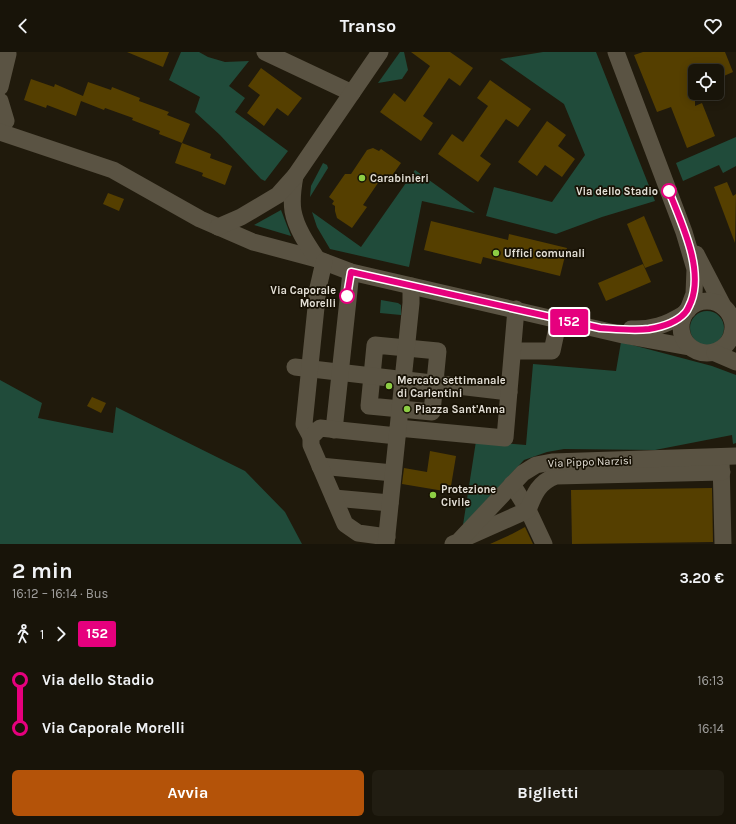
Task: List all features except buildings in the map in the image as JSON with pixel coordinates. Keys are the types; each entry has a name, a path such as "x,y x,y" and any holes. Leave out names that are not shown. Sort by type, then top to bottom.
{"street":[{"path":"265,52 352,92"},
{"path":"218,227 278,195 295,176 380,52"},
{"path":"617,52 684,232 695,269 694,294 681,323 681,332 689,347"},
{"path":"0,87 6,57"},
{"path":"0,101 2,127 16,131 32,143 113,170 200,219 253,242 321,261 351,272 636,337 689,347 697,352 706,354 715,353 728,343 735,330 731,316 723,306 684,232"},
{"path":"295,176 292,196 293,210 298,227 307,245 321,261 318,288 302,368 304,424 311,436 311,445 345,524 358,532 386,541 411,303 411,286"},
{"path":"334,430 351,272"},
{"path":"600,328 648,329 669,323 686,312 692,306 704,301 723,306"},
{"path":"311,436 320,428 334,430 505,438 516,309"},
{"path":"513,351 552,351 559,319"},
{"path":"375,345 438,351 432,412 369,406 372,376 375,345"},
{"path":"715,353 736,362"},
{"path":"302,368 509,392"},
{"name":"Via Pippo Narzisi","path":"455,543 523,473 536,465 552,462 726,462"},
{"path":"455,543 528,510 534,494 539,486 548,479 556,476 726,462 723,544"},
{"path":"320,466 393,473"},
{"path":"512,484 528,510 544,544"},
{"path":"334,498 390,503"}],"green space":[{"path":"181,52 199,52 208,57 225,62 249,61 229,86 245,98 235,112 288,151 265,181 261,179 220,135 195,112 200,97 169,80"},
{"path":"400,52 404,52 408,70 402,79 378,83"},
{"path":"543,52 596,52 655,201 602,217 556,234 486,216 494,187 552,202 585,155 564,104 500,59"},
{"path":"736,137 736,166 723,173 719,165 683,181 676,163"},
{"path":"323,163 327,165 328,168 310,197 311,186"},
{"path":"415,170 475,213 422,201 409,267 330,249 317,227 312,212 361,247"},
{"path":"281,210 291,236 254,225"},
{"path":"381,300 398,303 401,305 401,315 380,313"},
{"path":"707,311 719,316 724,328 719,340 707,345 695,340 690,328 695,316"},
{"path":"621,342 712,366 736,375 736,443 733,444 732,435 655,450 564,449 547,452 524,460 463,525 476,441 526,445 533,364 616,371"},
{"path":"0,380 42,403 38,418 113,433 116,407 245,471 285,512 302,544 0,544"}],"bus line":[{"name":"152","path":"347,296 351,272 600,328 639,330 659,327 669,323 688,310 694,294 695,282 695,269 684,232 669,191"}],"place":[{"name":"Carabinieri","path":"362,178"},
{"name":"Via dello Stadio","path":"669,191"},
{"name":"Uffici comunali","path":"496,253"},
{"name":"Via Caporale Morelli","path":"347,296"},
{"name":"Mercato settimanale di Carlentini","path":"389,386"},
{"name":"Piazza Sant'Anna","path":"407,409"},
{"name":"Protezione Civile","path":"433,495"}]}
